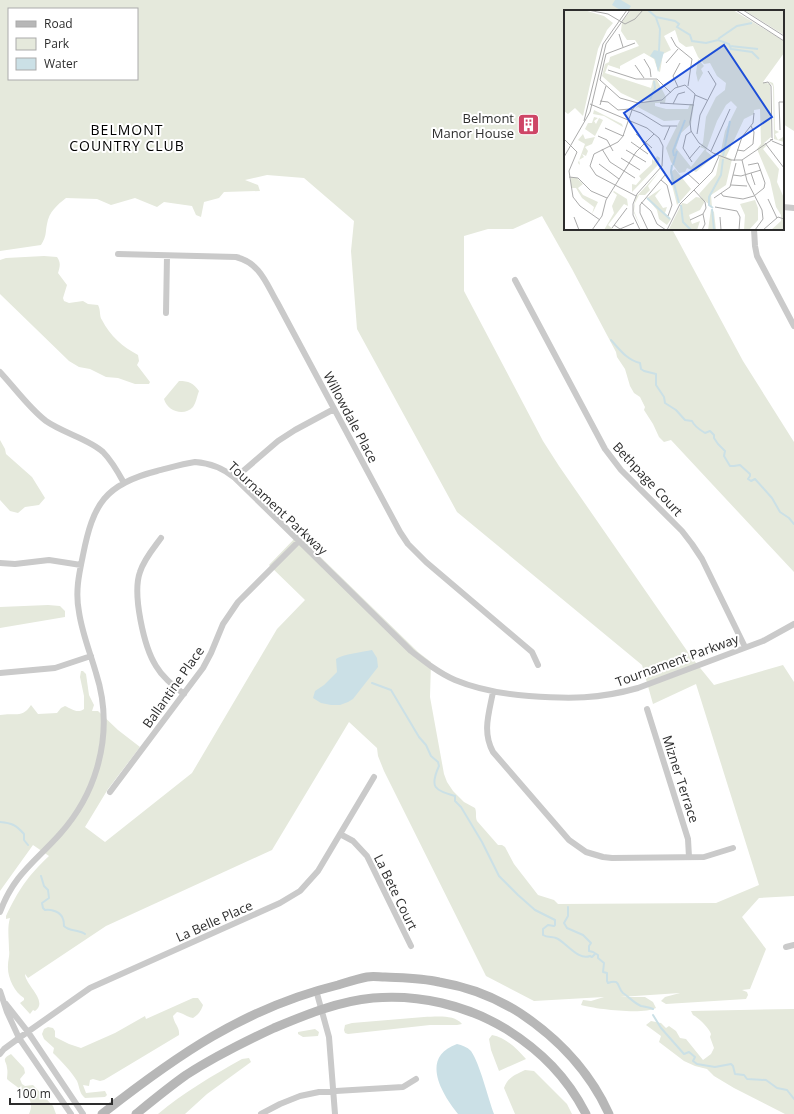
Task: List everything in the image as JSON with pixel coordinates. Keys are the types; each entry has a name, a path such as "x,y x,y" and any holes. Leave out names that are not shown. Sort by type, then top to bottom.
{"main road":[{"path":"102,1114 150,1077 214,1035 273,1005 316,990 368,977 427,979 456,985 482,993 509,1006 525,1016 549,1035 569,1054 593,1084 609,1114"},
{"path":"136,1114 186,1076 224,1052 263,1033 322,1010 372,998 404,998 443,1003 492,1020 530,1044 547,1060 563,1078 586,1114"}],"street":[{"path":"784,207 794,208"},
{"path":"754,230 754,246 757,256 794,326"},
{"name":"Willowdale Place","path":"118,254 236,257 244,259 254,265 261,273 274,296 400,532 408,544 426,562 532,652 538,665"},
{"path":"166,313 167,256"},
{"name":"Bethpage Court","path":"515,280 605,449 621,470 682,531 692,544 702,559 745,647"},
{"path":"0,372 45,420 59,429 102,451 113,464 124,483"},
{"path":"235,478 278,441 334,409"},
{"name":"Tournament Parkway","path":"0,912 11,888 19,876 71,821 81,806 95,775 102,743 103,708 101,691 78,611 78,579 88,530 96,511 110,492 141,475 195,462 221,468 235,478 411,652 454,680 493,692 561,698 598,697 638,688 763,641 794,624"},
{"path":"161,538 147,556 139,573 137,582 138,602 146,644 151,656 163,676 184,694"},
{"name":"Ballantine Place","path":"110,792 202,668 211,653 230,612 238,602 299,541"},
{"path":"0,563 14,564 49,560 81,565"},
{"path":"0,673 55,668 91,656"},
{"path":"493,692 486,728 489,745 493,752 569,840 586,852 603,857 704,857 733,848"},
{"name":"Mizner Terrace","path":"648,709 688,839 689,857"},
{"name":"La Belle Place","path":"0,1054 18,1038 90,988 291,897 309,882 318,871 374,777"},
{"name":"La Bete Court","path":"340,834 353,841 367,856 411,946"},
{"path":"786,946 794,946"},
{"path":"316,990 328,1037 334,1114"},
{"path":"0,991 18,1038 71,1114"},
{"path":"4,1000 28,1032 83,1114"},
{"path":"261,1114 300,1096 319,1092 403,1086 416,1079"}],"green space":[{"path":"0,0 794,0 794,131 784,125 784,10 564,10 564,230 673,230 743,361 794,442 794,572 671,440 664,442 659,437 644,410 645,407 640,397 634,393 630,386 625,369 617,357 616,352 572,269 542,216 513,229 488,229 464,236 464,291 543,441 692,658 714,685 783,665 794,682 794,896 759,898 742,917 766,949 750,989 742,990 747,992 748,995 746,999 666,1004 661,1001 665,997 680,993 620,997 645,997 653,1002 656,1008 641,1011 619,1011 581,1005 583,1000 591,1001 604,997 534,1001 486,976 384,771 378,756 377,748 349,722 272,850 106,926 28,978 25,974 38,998 39,1003 39,1007 35,1011 33,1010 30,1014 20,1003 24,1000 24,998 14,988 10,979 8,970 8,930 10,918 6,919 6,916 24,884 49,856 33,845 0,891 0,715 21,714 31,705 38,714 57,713 65,706 79,711 84,709 84,696 80,677 81,671 86,674 89,695 94,705 92,711 98,711 118,730 140,747 108,789 85,827 105,842 192,773 277,629 305,600 269,565 298,535 418,652 431,662 430,697 444,774 447,782 453,791 464,802 475,808 477,821 498,845 505,847 514,864 538,895 554,900 558,904 716,903 759,885 696,684 653,704 642,665 457,512 357,329 351,251 354,221 304,178 267,175 245,180 258,185 260,191 224,192 219,198 204,202 201,217 196,215 192,206 164,202 157,207 135,198 111,205 97,199 66,198 52,212 48,220 45,237 41,245 0,251"},
{"path":"44,256 57,257 59,261 60,265 58,273 67,285 63,298 64,301 69,303 83,301 88,304 98,305 101,318 113,336 122,345 138,355 139,361 137,365 150,382 149,384 135,384 118,378 106,377 90,369 79,367 69,361 0,294 0,260 6,258"},
{"path":"179,381 186,381 190,383 199,391 193,407 185,412 172,409 164,399"},
{"path":"0,440 6,454 32,477 45,498 39,505 25,507 18,513 10,511 0,500"},
{"path":"60,606 65,611 65,617 0,628 0,607"},
{"path":"193,998 198,998 203,1005 196,1016 193,1018 177,1012 173,1016 179,1030 179,1035 104,1080 100,1081 93,1079 90,1080 89,1086 83,1085 86,1093 105,1091 107,1095 105,1097 85,1098 83,1096 75,1077 53,1053 54,1048 44,1039 42,1034 44,1029 48,1027 53,1028 55,1031 55,1037 81,1048 115,1033 145,1016 146,1019"},
{"path":"794,1009 794,1114 785,1114 734,1088 714,1076 707,1069 684,1061 659,1042 661,1036 646,1025 651,1021 661,1023 666,1028 669,1026 676,1031 680,1038 686,1039 703,1060 711,1054 714,1048 710,1037 711,1034 706,1026 693,1015 691,1011"},
{"path":"424,1017 449,1017 459,1021 462,1024 430,1025 348,1034 345,1033 344,1030 345,1025 352,1023"},
{"path":"315,1029 319,1032 318,1036 303,1037 298,1034 298,1032"},
{"path":"492,1035 507,1041 526,1059 499,1071 491,1050 489,1039"},
{"path":"11,1054 24,1068 25,1073 20,1079 22,1084 25,1086 33,1085 53,1106 56,1114 29,1114 31,1102 29,1098 7,1079 7,1066 5,1059"},
{"path":"249,1058 251,1062 207,1094 185,1114 158,1114 188,1091 209,1078 242,1059"},
{"path":"525,1070 534,1071 567,1104 572,1114 515,1114 504,1088 510,1079"}],"water":[{"path":"615,0 621,0 631,6 629,10 620,10 612,5"},
{"path":"372,650 377,658 378,667 353,699 340,705 331,705 321,703 313,698 315,691 324,685 337,672 336,659 348,654"},
{"path":"457,1044 468,1048 471,1051 481,1072 494,1114 458,1114 445,1096 437,1076 439,1057 446,1050"}],"waterway":[{"path":"611,340 627,357 640,363 641,369 656,374 656,385 664,397 665,403 676,410 685,420 692,421 703,432 705,433 710,431 714,435 714,438 718,444 725,451 724,456 730,466 740,465 750,474 748,479 751,481 755,479 772,498 780,512 789,518 794,524"},
{"path":"372,683 391,690 419,737 426,745 431,756 438,762 439,766 434,779 434,784 439,790 455,796 455,801 461,807 482,842 499,876 535,910 555,920 554,926 548,925 543,929 543,935 560,940 581,956 592,957 595,954"},
{"path":"0,822 11,824 19,828 24,834 24,840 28,845"},
{"path":"41,876 44,886 48,890 49,898 42,903 43,908 45,910 50,910 60,914 66,928 80,931 85,934"},
{"path":"568,907 568,916 564,923 567,928 583,935 591,943 589,946 589,951 598,955 598,958 604,963 603,972 607,973 608,983 617,983 621,991 634,1002 641,1006 653,1009"},
{"path":"653,1015 661,1028 684,1054 689,1052 695,1057 693,1061 697,1064 715,1067 731,1064 735,1074 744,1075 747,1079 766,1080 777,1088 787,1090 794,1099"}],"place":[{"name":"Belmont Manor House","path":"529,125"}],"district":[{"name":"BELMONT COUNTRY CLUB","path":"127,138"}]}
